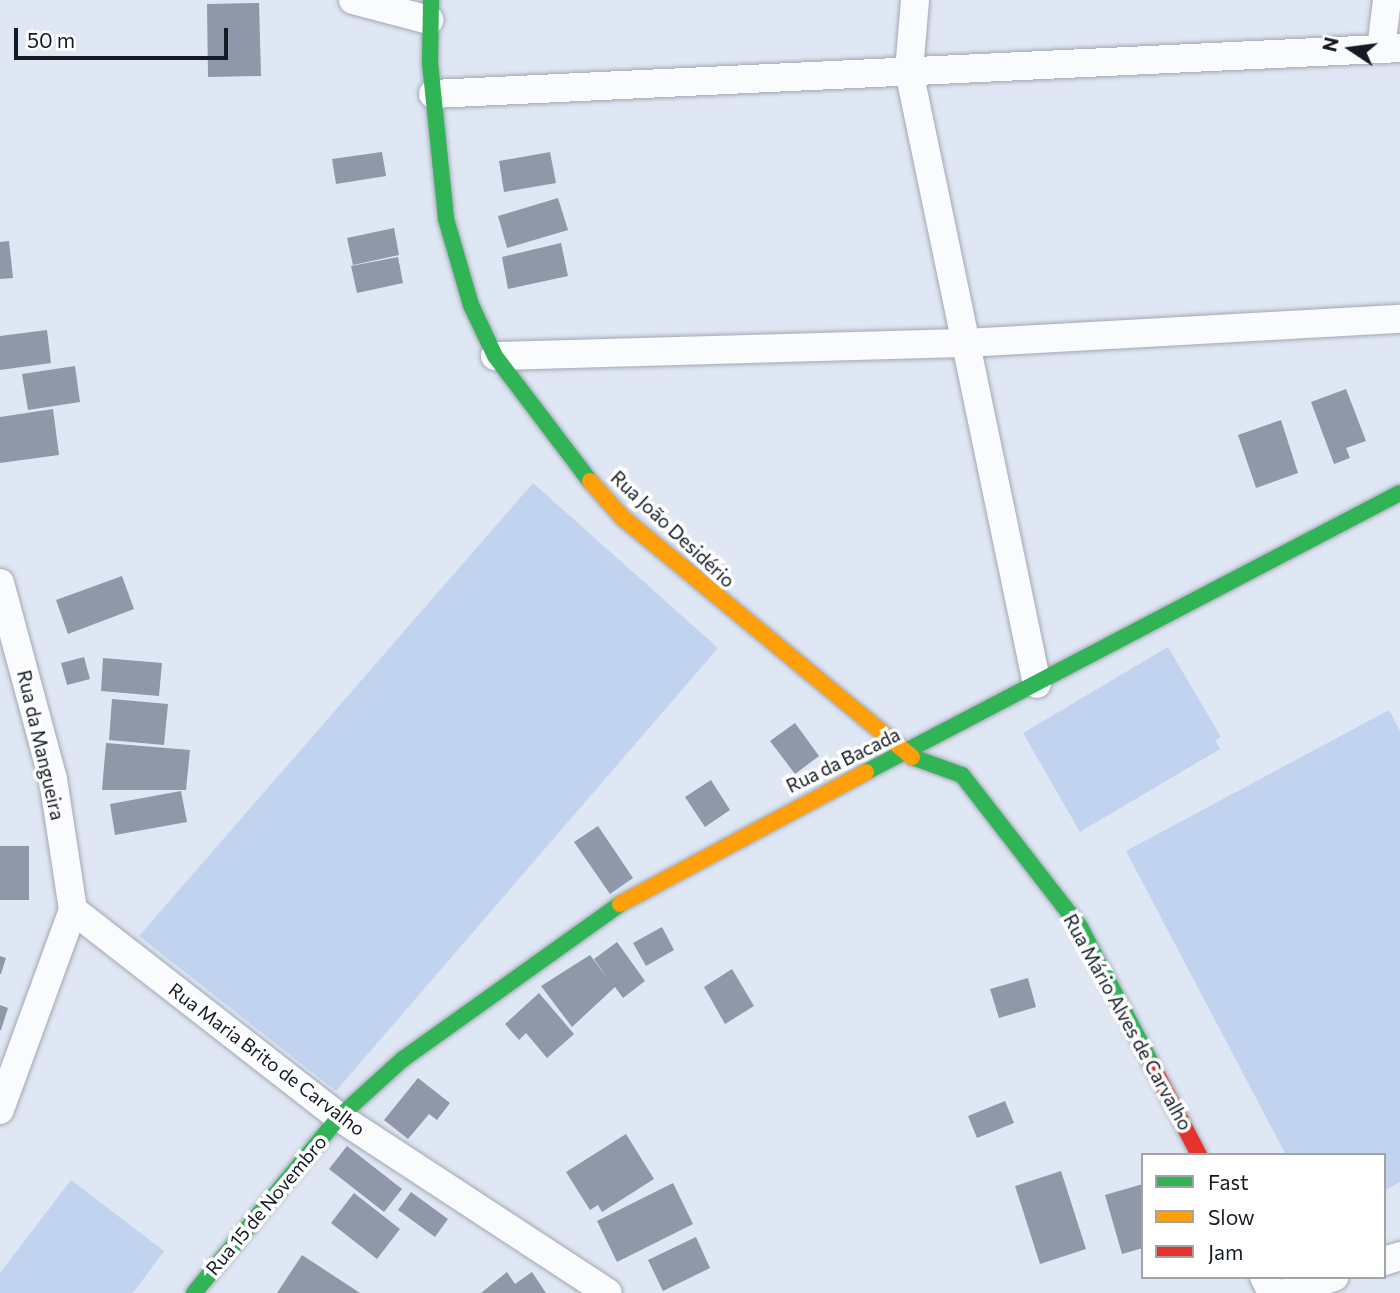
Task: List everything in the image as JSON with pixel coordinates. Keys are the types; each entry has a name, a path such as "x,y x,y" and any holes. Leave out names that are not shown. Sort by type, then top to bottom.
{"street":[{"path":"353,0 430,10"},
{"path":"915,0 909,71 1037,684"},
{"path":"433,94 1391,49 1387,0"},
{"name":"Rua João Desidério","path":"430,10 433,94 446,219 471,305 495,356 559,447 623,518 904,754"},
{"path":"495,356 966,343 1400,319"},
{"name":"Rua da Bacada","path":"339,1117 518,971 637,892 832,785 904,754 1400,493"},
{"name":"Rua da Mangueira","path":"0,583 53,779 73,909"},
{"name":"Rua Mário Alves de Carvalho","path":"904,754 962,775 1080,927 1198,1153"},
{"path":"0,1110 73,909"},
{"name":"Rua Maria Brito de Carvalho","path":"73,909 339,1117 608,1293"},
{"name":"Rua 15 de Novembro","path":"194,1293 339,1117"},
{"path":"1285,1293 1328,1279"}],"shaded area":[{"path":"533,483 718,648 336,1091 139,936"},
{"path":"1168,647 1221,737 1215,740 1220,749 1080,832 1023,733"},
{"path":"1389,710 1400,731 1400,1182 1386,1190 1386,1153 1285,1153 1126,851"},
{"path":"71,1180 164,1251 133,1293 0,1293 0,1273"}],"building":[{"path":"259,3 261,76 208,77 207,4"},
{"path":"382,152 386,176 336,184 332,159"},
{"path":"550,152 556,183 504,192 499,161"},
{"path":"558,198 568,230 507,248 498,216"},
{"path":"394,228 399,255 353,265 347,238"},
{"path":"9,241 13,278 0,279 0,242"},
{"path":"561,243 568,276 508,289 502,257"},
{"path":"398,257 403,283 357,293 351,266"},
{"path":"47,330 51,363 0,370 0,336"},
{"path":"75,366 80,402 28,410 22,374"},
{"path":"1346,389 1366,441 1346,448 1350,458 1334,464 1311,402"},
{"path":"53,409 59,455 0,463 0,417"},
{"path":"1281,420 1298,473 1256,488 1238,435"},
{"path":"122,576 134,609 68,634 56,600"},
{"path":"84,657 90,679 67,685 61,663"},
{"path":"103,658 162,663 159,696 101,691"},
{"path":"112,699 168,704 164,745 109,740"},
{"path":"795,723 819,756 795,774 770,741"},
{"path":"106,743 190,750 186,790 102,790"},
{"path":"711,780 730,810 705,827 685,797"},
{"path":"181,791 187,822 115,835 110,804"},
{"path":"598,826 633,878 610,894 574,842"},
{"path":"0,846 29,846 29,900 0,900"},
{"path":"662,927 674,950 646,966 633,943"},
{"path":"617,942 645,981 623,998 615,987 572,1027 541,986 590,955 609,980 594,959"},
{"path":"0,956 6,958 1,974 0,974"},
{"path":"732,969 754,1006 725,1024 704,987"},
{"path":"1028,978 1036,1007 999,1018 990,989"},
{"path":"539,993 574,1034 547,1058 526,1033 519,1040 505,1024"},
{"path":"0,1005 8,1008 1,1030 0,1030"},
{"path":"418,1078 450,1103 437,1120 429,1114 408,1139 384,1120"},
{"path":"1005,1101 1014,1123 977,1138 968,1116"},
{"path":"626,1134 654,1179 602,1212 598,1205 590,1210 566,1172"},
{"path":"347,1146 402,1189 384,1212 329,1169"},
{"path":"1061,1171 1086,1249 1040,1264 1015,1186"},
{"path":"673,1183 693,1224 617,1262 597,1221"},
{"path":"1141,1185 1141,1249 1122,1254 1105,1195"},
{"path":"411,1192 448,1219 435,1237 398,1210"},
{"path":"354,1193 400,1229 377,1259 331,1223"},
{"path":"696,1237 710,1268 663,1291 648,1260"},
{"path":"302,1255 360,1293 277,1293"},
{"path":"507,1272 515,1284 532,1272 546,1293 481,1293"}],"traffic: fast":[{"path":"431,0 430,63 446,219 471,305 495,356 590,481"},
{"path":"866,772 1400,493"},
{"path":"912,757 962,775 1080,927 1152,1065"},
{"path":"194,1293 339,1117 403,1059 620,904"}],"traffic: slow":[{"path":"590,481 623,518 912,757"},
{"path":"620,904 866,772"}],"traffic: jam":[{"path":"1152,1065 1198,1153"}]}
